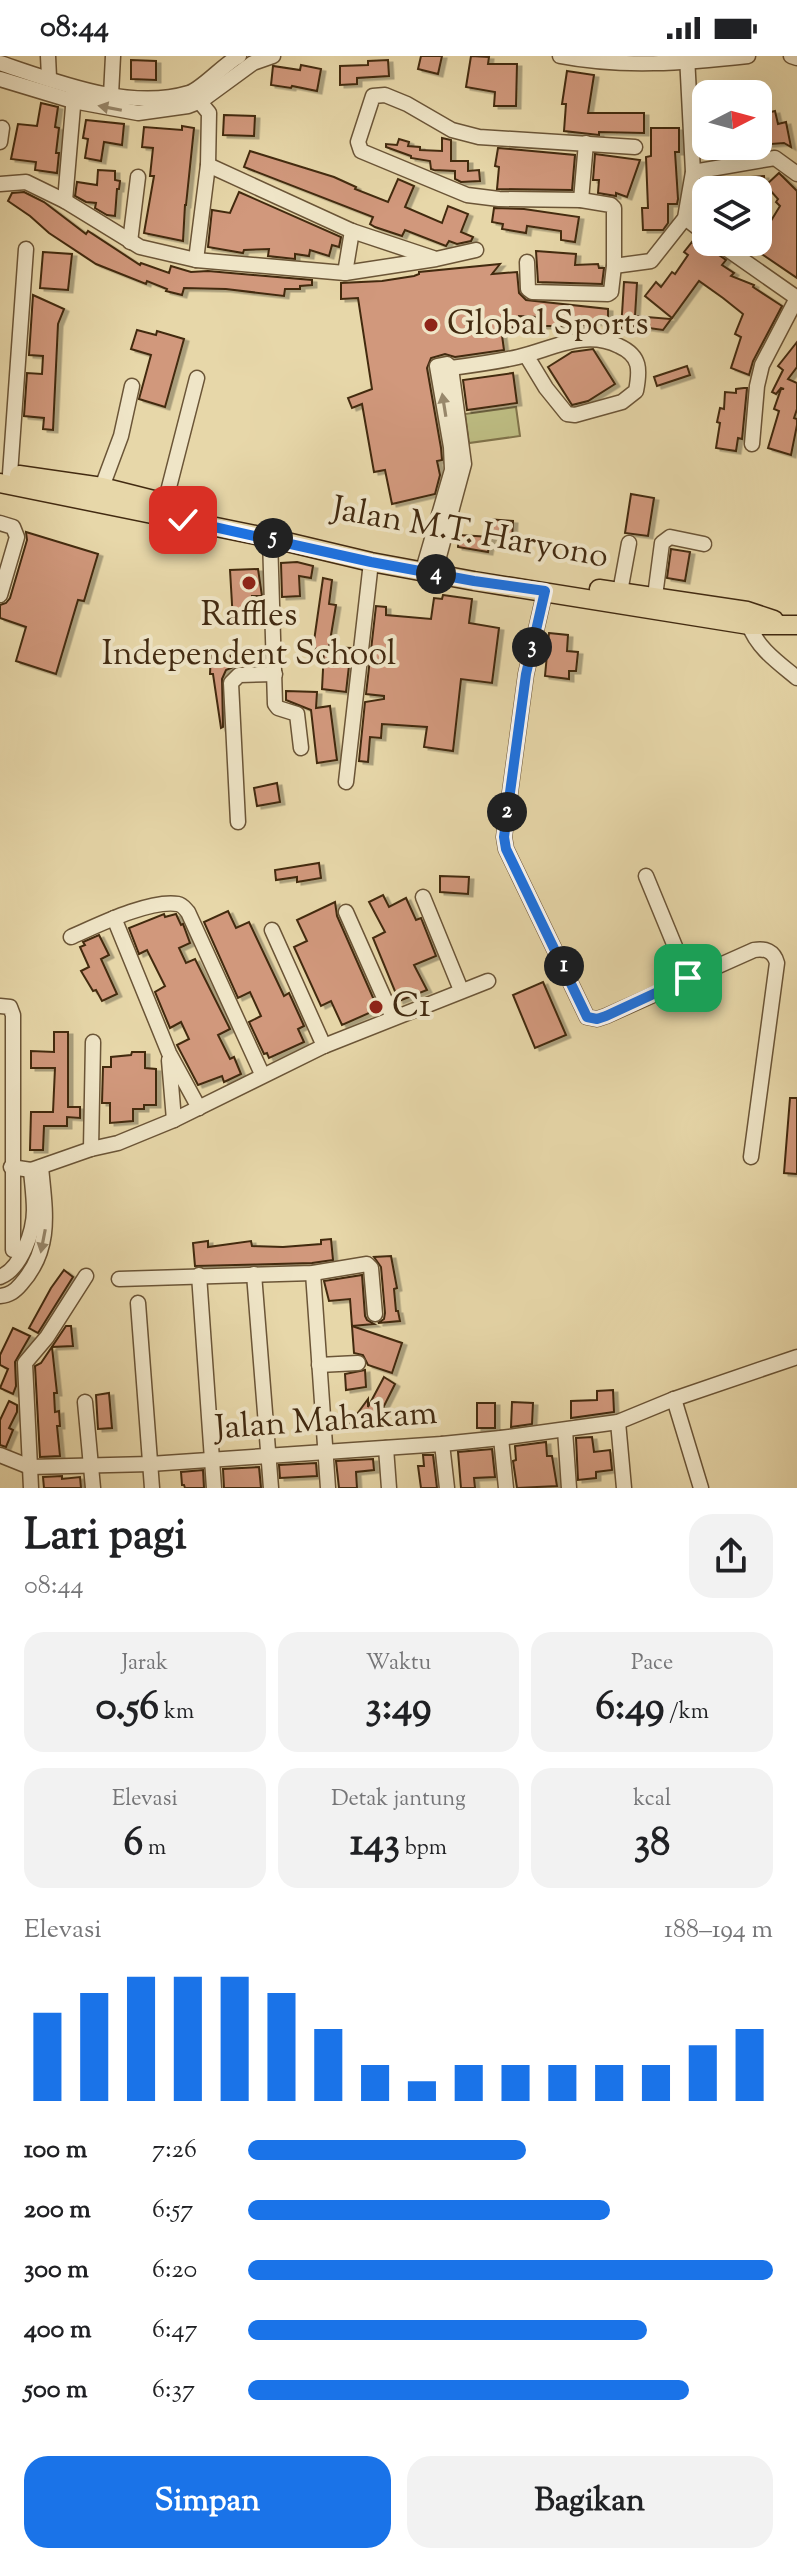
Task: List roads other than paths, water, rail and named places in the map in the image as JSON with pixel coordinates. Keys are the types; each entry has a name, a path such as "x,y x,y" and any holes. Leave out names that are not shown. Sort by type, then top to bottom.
{"main road":[{"name":"Jalan M.T. Haryono","path":"3,476 102,487 349,549 556,589 749,625 793,625"},
{"name":"Jalan M.T. Haryono","path":"3,476 371,562 474,581 655,596 747,611 793,625"}],"street":[{"path":"48,56 49,77"},
{"path":"111,95 113,56"},
{"path":"0,79 74,94 138,113 188,106 227,63 239,56"},
{"path":"0,63 49,77 74,94 139,99 196,97 253,63 273,56"},
{"path":"560,56 617,62 748,56"},
{"path":"791,56 797,58"},
{"path":"614,266 651,261 685,218 693,172 687,59"},
{"path":"65,201 74,94"},
{"path":"527,262 528,289 535,293 608,294 611,292 614,266 614,208 581,200 499,199 467,195 361,151 358,145 373,96 379,94 407,104 452,130 479,137 635,147"},
{"path":"196,97 209,113 208,165 196,260"},
{"path":"581,200 586,143"},
{"path":"693,172 775,158 785,162 797,174"},
{"path":"208,165 352,231 436,259"},
{"path":"130,242 138,177"},
{"path":"0,184 26,182 65,201 140,247 196,260 345,273 476,250"},
{"path":"685,218 692,223"},
{"path":"345,273 352,231"},
{"path":"3,476 26,249"},
{"path":"737,256 797,298 762,365 752,444"},
{"path":"431,564 455,477 456,449 437,366 447,364 451,368 500,361 572,341 596,338 633,353 639,374 636,391 622,402 575,415 567,414 546,388 526,355"},
{"path":"165,503 197,378"},
{"path":"102,487 121,436 132,386"},
{"path":"0,523 13,527 17,537 0,595"},
{"path":"655,596 662,543 670,537 704,544"},
{"path":"270,538 275,704 278,708 297,714 301,748"},
{"path":"620,592 629,543"},
{"path":"346,782 371,562"},
{"path":"556,589 526,674 504,837 506,849 587,1017 597,1019 606,1016 754,950 762,949 775,957 777,963 751,1157"},
{"path":"749,625 763,648 797,678"},
{"path":"238,822 231,683 239,675 275,674"},
{"path":"646,876 688,978"},
{"path":"423,897 461,990"},
{"path":"71,937 152,906 178,904 184,907 262,1074"},
{"path":"346,912 393,1018"},
{"path":"114,918 169,1053 199,1108"},
{"path":"272,930 324,1046"},
{"path":"11,1167 36,1169 91,1149 118,1143 174,1120 324,1046 488,981"},
{"path":"0,1006 10,1007 13,1015 13,1250"},
{"path":"91,1149 93,1042"},
{"path":"169,1053 174,1120"},
{"path":"0,1277 8,1274 19,1257 31,1229 36,1169"},
{"path":"0,1296 16,1289 41,1253 45,1229 36,1169"},
{"path":"119,1279 313,1273 367,1264 371,1268 375,1314"},
{"path":"313,1273 328,1488"},
{"path":"254,1274 271,1488"},
{"path":"199,1275 214,1488"},
{"path":"31,1488 25,1363 47,1337 86,1276"},
{"path":"138,1303 152,1488"},
{"name":"Jalan Mahakam","path":"30,1467 269,1457 442,1444 565,1430 618,1422 674,1399 797,1357"},
{"path":"319,1365 358,1363"},
{"path":"674,1399 701,1488"},
{"path":"85,1402 93,1488"},
{"path":"618,1422 624,1488"},
{"path":"565,1430 569,1488"},
{"path":"501,1438 506,1488"},
{"path":"442,1444 447,1488"},
{"path":"386,1448 389,1488"},
{"path":"0,1455 30,1467"}],"place":[{"name":"Global Sports","path":"431,325"},
{"name":"Raffles Independent School","path":"249,583"},
{"name":"C1","path":"376,1007"}]}
